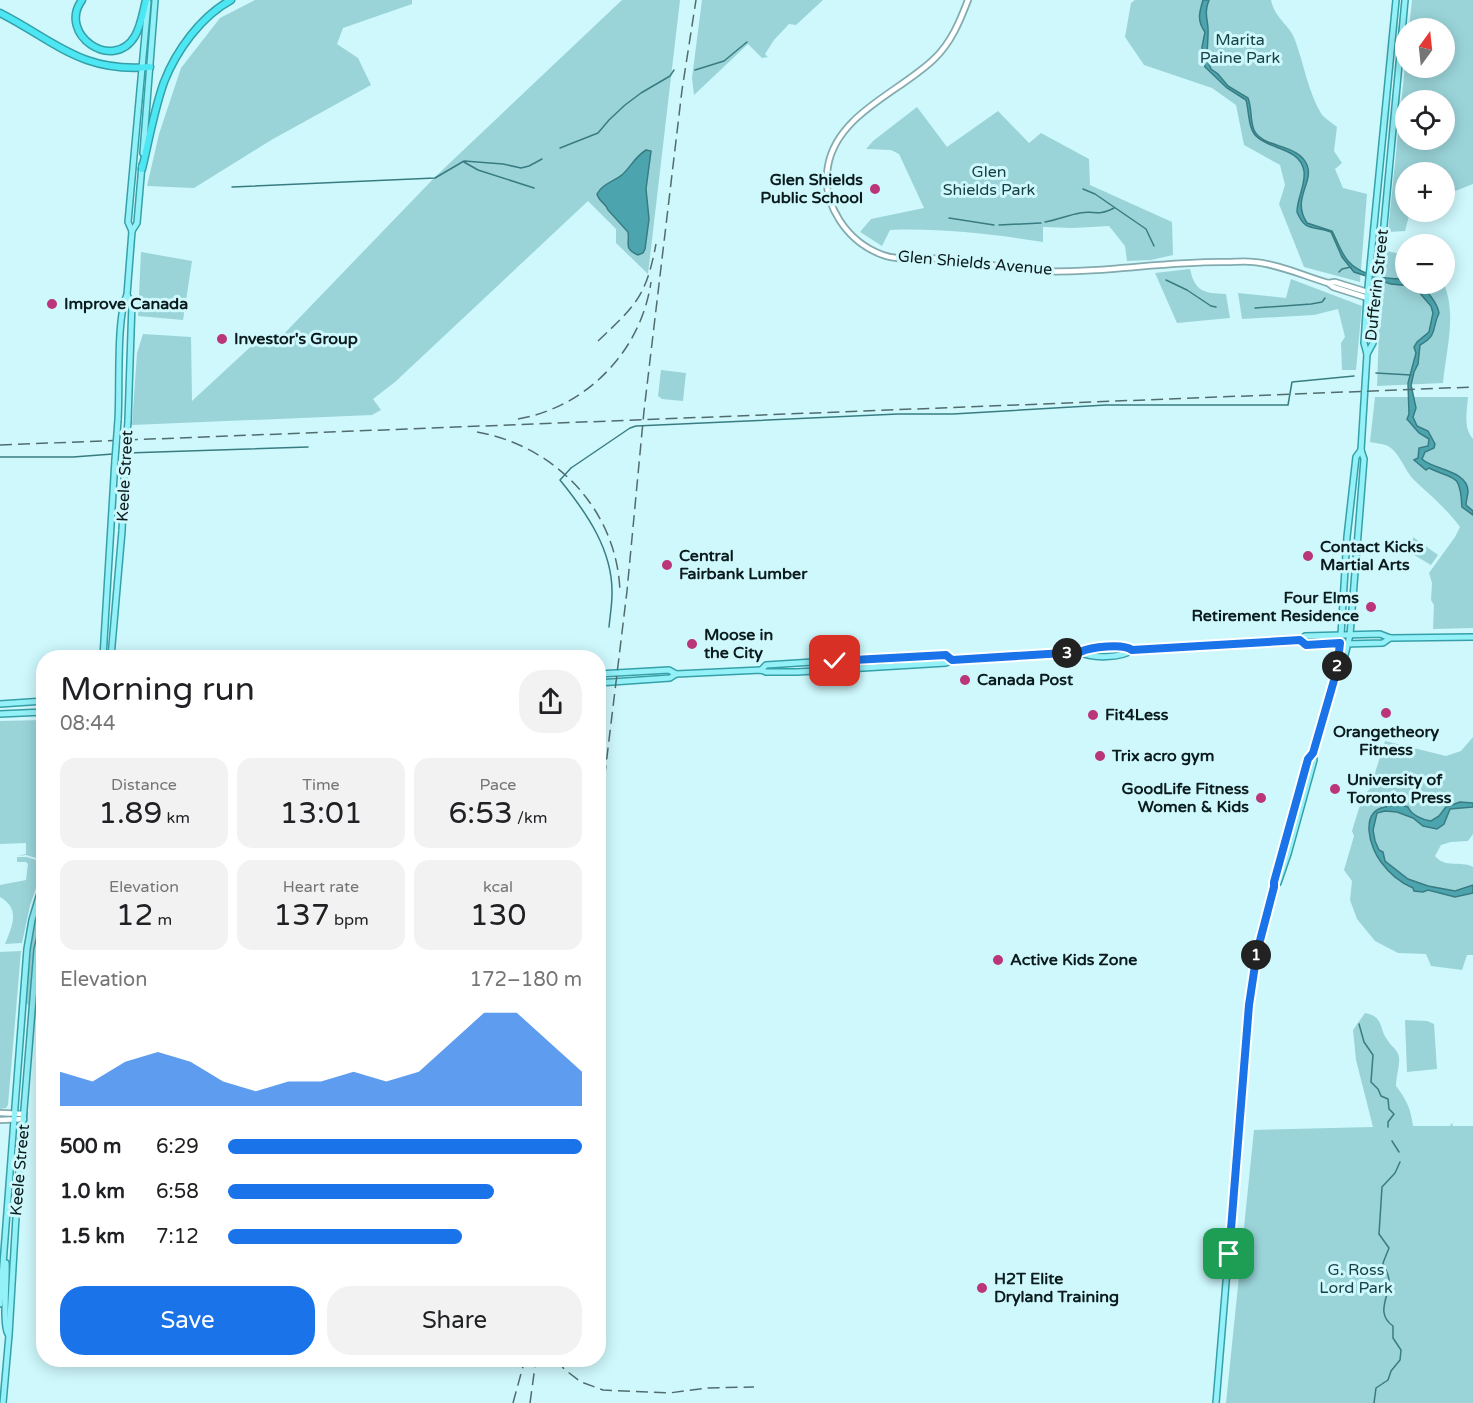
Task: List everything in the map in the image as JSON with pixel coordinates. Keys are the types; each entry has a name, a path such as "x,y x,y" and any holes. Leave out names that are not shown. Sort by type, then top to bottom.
{"highway":[{"path":"82,0 75,17 78,31 90,46 108,52 123,48 132,40 139,27 147,0"},
{"path":"142,169 164,82 179,52 201,24 231,0"},
{"path":"0,13 49,43 79,58 98,63 146,68"}],"main road":[{"name":"Keele Street","path":"103,650 123,302 127,295 132,231 137,223 142,169 147,0"},
{"name":"Keele Street","path":"132,231 128,222 155,0"},
{"name":"Dufferin Street","path":"1337,670 1342,663 1350,635 1364,459 1361,450 1367,354 1364,343 1367,295 1396,0"},
{"name":"Dufferin Street","path":"1367,354 1373,343 1405,0"},
{"name":"Keele Street","path":"112,650 122,531 128,421 132,303 127,295"},
{"name":"Dufferin Street","path":"1215,1403 1249,1005 1257,952 1308,759 1313,753 1337,670 1347,537 1356,457 1361,450"},
{"path":"606,682 670,678 676,674 761,670 798,672 946,663 952,660 1080,652 1086,649 1117,646 1127,646 1132,650 1300,640 1305,636 1380,634 1390,639 1473,637"},
{"path":"1300,640 1306,645 1383,643 1390,639"},
{"path":"761,670 766,665 923,655 946,655 952,660"},
{"path":"923,655 924,664"},
{"path":"606,674 669,670 676,674"},
{"path":"0,704 36,702"},
{"path":"0,714 36,712"},
{"name":"Keele Street","path":"0,1304 23,1008 32,920 36,907"},
{"name":"Keele Street","path":"3,1403 36,962"},
{"path":"23,1008 32,1010"},
{"path":"4,1246 7,1291 4,1328 9,1335"}],"street":[{"name":"Glen Shields Avenue","path":"968,0 953,34 934,59 863,113 847,128 835,145 828,166 827,188 840,223 856,239 884,255 902,259 945,258 1036,271 1128,268 1199,262 1253,262 1269,264 1328,283 1335,282 1377,298"},
{"path":"0,1113 15,1117"},
{"path":"0,1120 24,1117"},
{"path":"0,1336 9,1335"}],"green space":[{"path":"255,0 412,0 412,4 343,28 337,44 358,58 371,85 273,139 194,188 147,186 159,134 181,68 220,18"},
{"path":"622,0 680,0 648,274 616,243 616,229 588,201 395,382 373,399 381,410 372,415 132,425 137,353 143,334 191,337 192,401 258,340 278,340 436,176"},
{"path":"702,0 823,0 796,25 789,24 765,54 768,57 762,58 748,44 694,95 692,78"},
{"name":"Marita Paine Park","path":"1135,0 1271,0 1276,12 1295,40 1317,106 1322,115 1337,127 1334,151 1342,163 1335,169 1343,188 1367,194 1360,282 1304,267 1279,204 1285,185 1280,165 1244,145 1236,105 1212,88 1144,65 1125,37 1131,3"},
{"path":"1412,0 1473,0 1473,184 1455,191 1455,162 1395,162 1396,150 1455,150 1455,90 1402,90 1404,78 1455,78 1455,18 1410,18"},
{"name":"Glen Shields Park","path":"917,107 947,147 998,111 1029,143 1041,133 1089,159 1090,185 1172,222 1173,255 1151,260 1127,261 1125,246 1109,226 1043,227 1043,242 966,232 890,230 882,246 860,232 871,219 924,208 899,154 891,150 866,149"},
{"path":"1395,163 1395,222 1407,222 1405,231 1388,232"},
{"path":"1387,251 1395,253 1395,294 1447,294 1450,333 1443,383 1377,386 1379,331"},
{"path":"141,252 192,261 183,320 138,316"},
{"path":"1190,269 1192,277 1202,290 1226,294 1230,318 1177,323 1155,273"},
{"path":"1291,279 1362,306 1356,370 1342,370 1341,343 1345,337 1338,309 1314,315 1242,319 1238,293 1286,298"},
{"path":"661,370 686,373 683,401 662,399 658,396"},
{"path":"1375,397 1468,397 1467,425 1473,439 1473,628 1433,629 1434,605 1431,600 1432,583 1429,573 1460,527 1444,508 1414,480 1392,449 1386,445 1370,442"},
{"path":"1413,537 1438,555 1431,565 1409,552 1413,546"},
{"path":"36,720 36,858 26,855 17,856 26,854 26,843 0,844 0,721"},
{"path":"1473,737 1473,834 1468,841 1441,845 1435,856 1444,862 1473,867 1473,955 1467,955 1462,970 1431,966 1426,954 1398,953 1375,941 1357,919 1350,900 1352,881 1344,870 1354,836 1352,831 1363,795 1370,789 1385,741 1446,756 1461,751"},
{"path":"17,857 36,860 36,888 22,943 5,944 12,924 13,912 7,902 0,897 0,885 26,880 28,864 17,862"},
{"path":"36,917 36,952 29,1006 26,1002 32,934"},
{"path":"21,951 8,1105 0,1109 0,952"},
{"name":"G. Ross Lord Park","path":"1365,1013 1376,1017 1399,1057 1396,1086 1408,1104 1413,1126 1450,1126 1452,1123 1453,1126 1473,1126 1473,1403 1226,1403 1254,1130 1373,1127 1356,1060 1353,1030"},
{"path":"1405,1020 1427,1021 1434,1024 1437,1069 1407,1072"}],"shaded area":[{"path":"1203,0 1209,0 1206,14 1207,52 1211,69 1228,86 1248,98 1254,130 1258,136 1296,153 1307,165 1308,178 1301,206 1307,223 1332,231 1341,250 1353,266 1367,273 1395,278 1395,284 1354,272 1342,257 1331,232 1307,226 1300,219 1297,212 1304,176 1301,163 1297,157 1262,141 1253,133 1246,100 1227,88 1205,67 1202,47 1205,32 1201,24 1200,9"},
{"path":"646,150 651,151 646,189 649,219 645,249 638,255 629,248 628,232 597,194 602,187 623,174"},
{"path":"1421,294 1428,294 1439,313 1430,338 1420,345 1418,364 1411,385 1416,408 1413,417 1417,426 1428,431 1435,444 1434,448 1425,452 1422,459 1462,479 1468,491 1466,505 1473,511 1473,515 1462,507 1460,488 1455,480 1429,468 1426,470 1414,460 1418,458 1419,448 1428,446 1429,439 1419,433 1407,419 1409,414 1408,383 1416,353 1414,347 1429,332 1433,313 1431,306"},
{"path":"1460,802 1473,803 1473,807 1450,809 1444,824 1437,829 1423,826 1413,818 1397,812 1377,813 1373,830 1379,850 1383,852 1385,861 1408,879 1428,886 1455,891 1473,885 1473,893 1455,897 1428,890 1414,891 1413,888 1391,874 1377,856 1369,831 1372,816 1377,810 1399,805 1408,807 1424,820 1431,821 1439,816 1446,807"}],"waterway":[{"path":"695,70 724,61 747,42"},
{"path":"560,148 598,133 625,105 670,76 674,70"},
{"path":"232,187 435,178 464,161 521,168 542,159"},
{"path":"464,162 478,170 534,188"},
{"path":"1083,189 1095,194 1146,229 1154,246"},
{"path":"1045,222 1085,212 1100,213 1114,208"},
{"path":"949,218 994,225"},
{"path":"999,225 1041,223"},
{"path":"1339,272 1351,267"},
{"path":"1166,280 1216,307"},
{"path":"1255,308 1311,304 1322,302 1325,298"},
{"path":"1376,373 1411,375"},
{"path":"609,627 612,594 608,562 596,532 560,480 571,468 630,428 1106,405 1288,405 1292,382 1354,376"},
{"path":"127,453 308,447"},
{"path":"0,457 73,457 113,454"},
{"path":"1359,1024 1364,1042 1373,1055 1371,1082 1381,1096 1388,1099 1389,1109 1394,1114 1388,1122 1388,1127"},
{"path":"1392,1141 1399,1152"},
{"path":"1374,1403 1376,1388 1388,1380 1391,1371 1400,1360 1401,1350 1393,1338 1393,1326 1384,1311 1389,1281 1383,1263 1389,1248 1379,1234 1382,1187 1395,1173 1400,1162"}],"railway":[{"path":"606,765 627,591 644,411 682,90 696,0"},
{"path":"598,341 638,299 648,276 656,244"},
{"path":"518,419 566,402 588,389 607,372 623,353 636,331 651,282"},
{"path":"0,445 1473,387"},
{"path":"477,432 506,440 532,452 556,467 577,487 595,510 608,535 617,563 620,593"},
{"path":"513,1403 523,1367"},
{"path":"530,1403 535,1367"},
{"path":"563,1367 581,1382 603,1390 669,1393 708,1388 754,1387"}],"place":[{"name":"Glen Shields Public School","path":"875,189"},
{"name":"Improve Canada","path":"52,304"},
{"name":"Investor's Group","path":"222,339"},
{"name":"Contact Kicks Martial Arts","path":"1308,556"},
{"name":"Central Fairbank Lumber","path":"667,565"},
{"name":"Four Elms Retirement Residence","path":"1371,607"},
{"name":"Moose in the City","path":"692,644"},
{"name":"Canada Post","path":"965,680"},
{"name":"Orangetheory Fitness","path":"1386,713"},
{"name":"Fit4Less","path":"1093,715"},
{"name":"Trix acro gym","path":"1100,756"},
{"name":"University of Toronto Press","path":"1335,789"},
{"name":"GoodLife Fitness Women & Kids","path":"1261,798"},
{"name":"Active Kids Zone","path":"998,960"},
{"name":"H2T Elite Dryland Training","path":"982,1288"}],"route":[{"path":"835,661 923,655 946,655 952,660 1080,652 1086,649 1117,646 1127,646 1132,650 1300,640 1306,645 1340,643 1336,662 1337,670 1313,753 1308,759 1257,952 1249,1005 1229,1254"}]}
